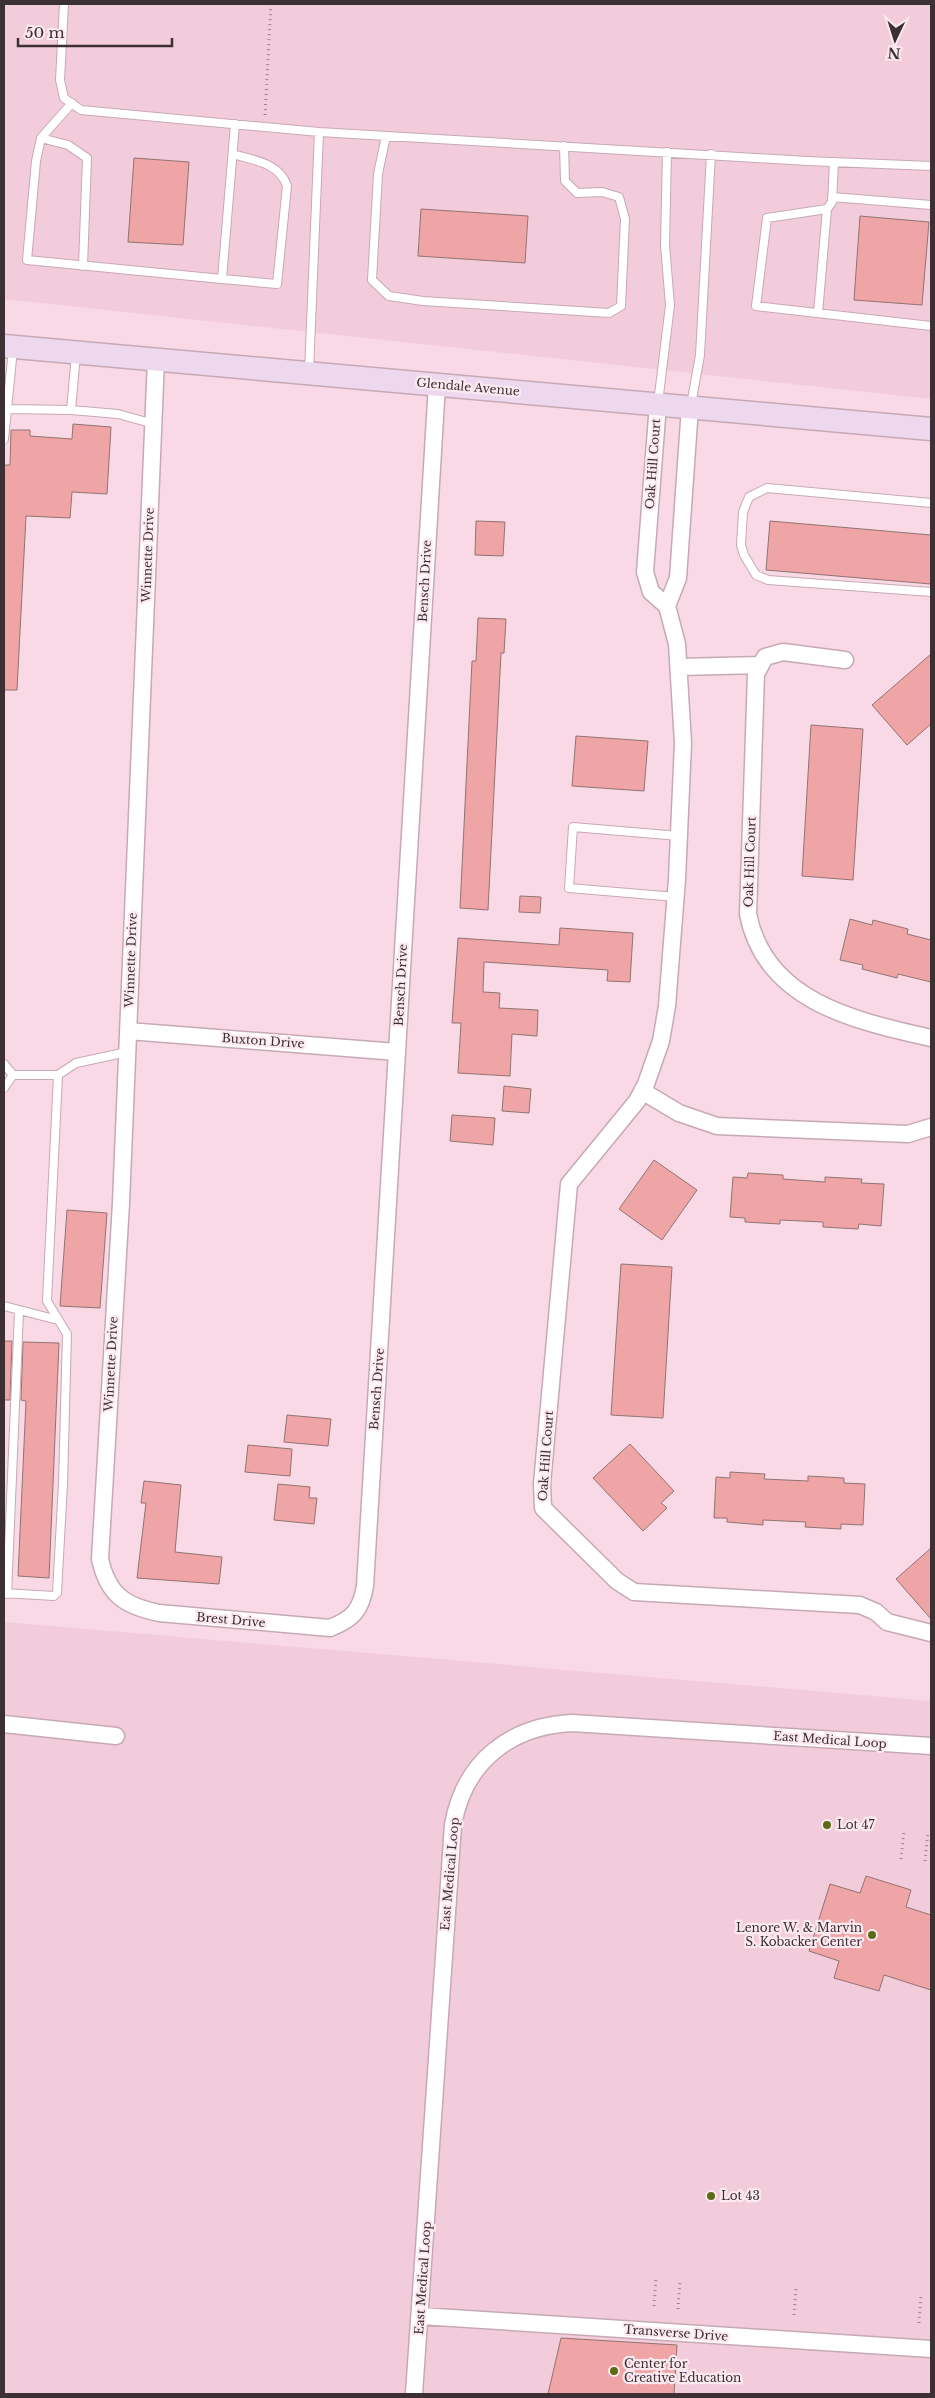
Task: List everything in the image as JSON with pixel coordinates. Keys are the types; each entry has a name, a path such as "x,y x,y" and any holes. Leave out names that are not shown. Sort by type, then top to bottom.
{"main road":[{"name":"Glendale Avenue","path":"9,346 931,429"}],"street":[{"name":"Winnette Drive","path":"100,1559 128,1031 156,359"},
{"name":"Bensch Drive","path":"365,1586 437,384"},
{"name":"Oak Hill Court","path":"658,404 645,572 651,592 667,606 677,644 683,743 676,897 667,1006 661,1041 637,1101 569,1184 542,1484 543,1508 617,1582 634,1592 860,1605 876,1612 887,1622 931,1633"},
{"path":"667,606 678,578 690,406"},
{"path":"679,667 761,665 765,657 783,652 845,660"},
{"name":"Oak Hill Court","path":"761,665 756,674 755,694 748,914 752,932 764,958 775,972 816,1002 857,1020 931,1038"},
{"name":"Buxton Drive","path":"128,1031 398,1052"},
{"path":"642,1091 679,1112 717,1126 908,1134 931,1128"},
{"name":"Brest Drive","path":"100,1559 104,1575 121,1600 140,1609 159,1613 330,1628 344,1623 358,1610 365,1586"},
{"name":"East Medical Loop","path":"414,2394 421,2316 452,1825 463,1790 484,1760 504,1743 527,1731 546,1725 572,1723 931,1746"},
{"path":"4,1724 116,1736"},
{"name":"Transverse Drive","path":"421,2316 931,2349"}],"lane":[{"path":"64,4 60,80 64,98 81,110 319,132 931,166"},
{"path":"72,104 41,138 36,161 27,260 278,284 287,186 281,172 267,164 233,154"},
{"path":"222,279 235,124"},
{"path":"308,373 319,132"},
{"path":"386,136 378,174 372,280 389,296 423,301 608,313 620,306 625,219 619,197 602,192 577,193 565,181 564,146"},
{"path":"41,138 68,144 87,158 84,266"},
{"path":"658,404 670,305 665,245 667,152"},
{"path":"690,406 700,354 711,154"},
{"path":"818,313 827,209 832,202 834,162"},
{"path":"832,197 931,205"},
{"path":"827,209 767,218 756,306 931,326"},
{"path":"4,439 9,346"},
{"path":"71,410 76,352"},
{"path":"7,409 71,410 118,414 154,424"},
{"path":"931,503 768,488 749,497 743,512 741,545 744,555 756,575 768,580 931,592"},
{"path":"676,897 569,888 573,827 679,836"},
{"path":"13,1075 58,1075 76,1063 127,1052"},
{"path":"4,1064 13,1075"},
{"path":"4,1088 13,1075"},
{"path":"19,1312 5,1593 54,1596 57,1593 63,1484 67,1334 46,1300 58,1075"},
{"path":"4,1306 19,1312 58,1320"}],"path":[{"path":"264,127 271,4"},
{"path":"901,1859 904,1830"},
{"path":"926,1861 928,1832"},
{"path":"654,2306 656,2279"},
{"path":"678,2309 680,2280"},
{"path":"794,2315 796,2288"},
{"path":"919,2323 921,2296"}],"shaded area":[{"path":"4,4 931,4 931,399 4,299"},
{"path":"4,1622 931,1701 931,2394 4,2394"}],"building":[{"path":"134,158 189,162 183,245 128,242"},
{"path":"421,209 528,216 525,263 418,256"},
{"path":"860,216 929,222 922,305 854,300"},
{"path":"73,424 111,427 107,494 72,492 70,518 26,516 17,690 4,690 4,465 10,465 11,430 30,430 30,436 72,439"},
{"path":"476,521 505,522 503,556 475,555"},
{"path":"770,521 931,535 931,584 766,570"},
{"path":"478,618 506,619 504,653 501,653 488,910 460,908 472,661 476,661"},
{"path":"931,654 931,724 907,745 872,705"},
{"path":"811,725 863,729 853,880 802,876"},
{"path":"576,736 648,741 644,791 572,786"},
{"path":"520,896 541,897 540,913 519,912"},
{"path":"850,919 872,925 873,920 908,929 907,934 931,940 931,982 898,974 897,978 862,969 863,965 840,960"},
{"path":"560,928 633,933 630,982 607,981 608,970 484,962 483,992 500,993 499,1008 538,1010 537,1036 512,1034 510,1076 458,1073 461,1023 452,1023 458,938 559,945"},
{"path":"504,1086 531,1089 529,1113 502,1111"},
{"path":"452,1115 495,1118 493,1145 450,1141"},
{"path":"654,1160 697,1190 662,1240 619,1209"},
{"path":"748,1173 783,1175 783,1179 825,1182 825,1177 862,1179 861,1183 884,1184 881,1226 859,1224 858,1229 823,1227 823,1222 780,1220 780,1224 745,1222 745,1218 730,1217 733,1177 747,1178"},
{"path":"67,1210 107,1213 100,1308 60,1306"},
{"path":"621,1264 672,1267 663,1418 611,1415"},
{"path":"4,1341 12,1341 10,1400 4,1400"},
{"path":"23,1342 59,1343 49,1578 18,1576 26,1401 21,1400"},
{"path":"287,1415 331,1419 328,1446 284,1442"},
{"path":"630,1444 674,1491 661,1503 667,1508 643,1531 593,1478"},
{"path":"248,1445 292,1449 290,1476 245,1472"},
{"path":"730,1472 765,1474 764,1479 808,1481 808,1476 844,1478 844,1483 865,1484 863,1525 841,1524 841,1529 805,1527 806,1522 763,1520 763,1525 727,1522 727,1518 714,1518 716,1477 730,1478"},
{"path":"144,1481 181,1485 175,1552 222,1557 219,1584 137,1578 146,1503 141,1503"},
{"path":"278,1484 310,1487 309,1498 317,1498 314,1524 274,1520"},
{"path":"931,1548 931,1619 896,1579"},
{"name":"Lenore W. & Marvin S. Kobacker Center","path":"866,1876 911,1890 906,1907 931,1915 931,1990 884,1975 879,1991 834,1978 839,1961 809,1951 830,1884 860,1893"},
{"name":"Center for Creative Education","path":"561,2338 677,2345 674,2394 548,2394"}],"place":[{"name":"Lot 47","path":"827,1825"},
{"name":"Lenore W. & Marvin S. Kobacker Center","path":"872,1935"},
{"name":"Lot 43","path":"711,2196"},
{"name":"Center for Creative Education","path":"614,2371"}]}
